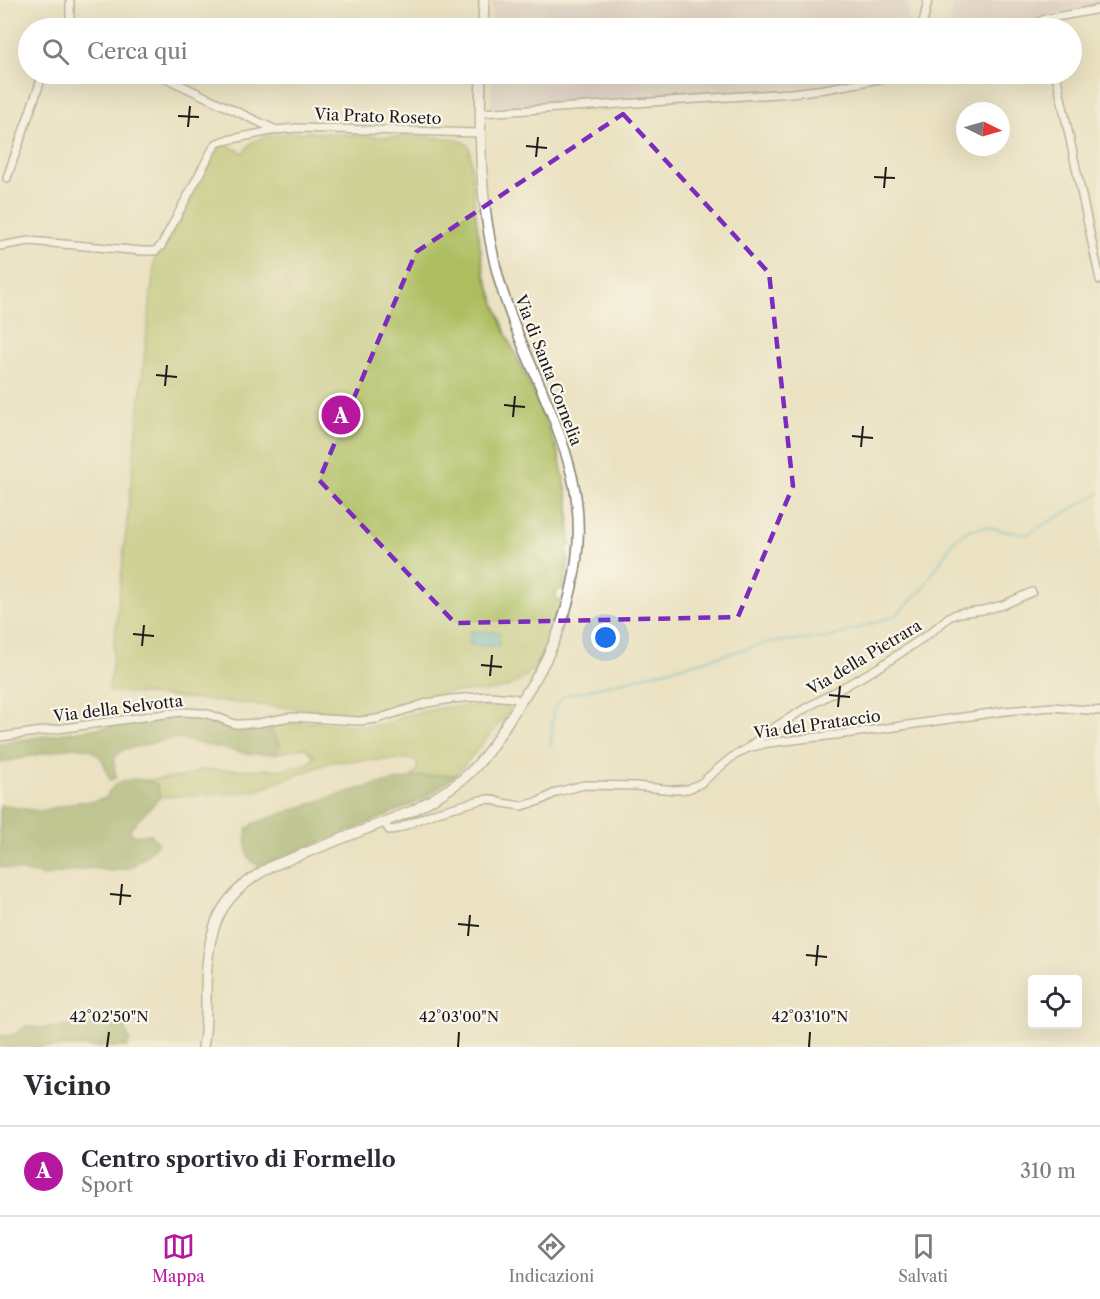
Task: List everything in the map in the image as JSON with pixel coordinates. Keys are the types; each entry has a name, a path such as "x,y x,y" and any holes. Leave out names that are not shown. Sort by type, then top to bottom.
{"street":[{"path":"70,0 70,18"},
{"path":"483,18 484,0"},
{"path":"924,18 928,0"},
{"path":"1050,18 1100,9"},
{"path":"7,178 40,84"},
{"name":"Via Prato Roseto","path":"178,84 276,130"},
{"name":"Via di Santa Cornelia","path":"384,822 428,803 465,777 486,754 542,667 562,620 574,578 577,552 577,508 573,479 555,419 516,327 497,273 489,236 483,195 479,133 481,84"},
{"path":"480,113 792,93 853,84"},
{"path":"1058,84 1100,280"},
{"name":"Via Prato Roseto","path":"0,246 29,241 155,251 161,246 212,150 220,142 231,139 276,130 303,128 479,133"},
{"name":"Via della Pietrara","path":"748,748 770,730 881,666 930,633 949,617 1003,605 1032,592"},
{"name":"Via della Selvotta","path":"0,737 182,712 210,715 235,724 251,724 290,717 359,721 377,719 426,703 452,699 489,696 514,698 521,702"},
{"name":"Via del Prataccio","path":"384,822 389,830 397,829 436,812 481,800 491,799 522,806 557,792 584,785 687,789 701,783 732,757 748,748 768,743 1005,711 1052,707 1100,711"},
{"path":"204,1047 210,945 218,917 228,900 252,878 272,866 384,822"}],"highlighted area":[{"path":"623,114 769,273 793,486 738,617 455,623 319,480 416,252"}],"shaded area":[{"path":"492,0 909,0 908,18 492,18"},
{"path":"953,0 1100,0 1100,6 1042,18 950,18"},
{"path":"492,84 835,84 804,89 491,107"}],"green space":[{"path":"308,132 458,139 468,145 484,272 506,334 538,402 558,452 569,503 570,545 567,547 567,558 569,558 564,588 556,591 556,599 563,604 538,660 528,674 519,681 500,689 437,694 381,713 357,714 109,691 155,256 161,255 221,144 244,153 249,145 261,138 277,134"},
{"path":"506,705 510,711 456,775 411,777 417,771 417,762 409,759 331,762 256,791 160,797 157,785 146,780 183,777 200,770 286,769 309,763 314,756 305,747 274,754 280,745 268,727 286,723 312,722 365,726 387,724 408,714 448,707"},
{"path":"178,716 241,730 268,727 280,745 274,754 249,754 175,738 122,750 114,758 117,777 110,780 102,759 90,749 72,747 0,763 0,743"},
{"path":"437,775 456,775 424,799 360,827 259,866 248,855 247,829 255,823 367,787"},
{"path":"135,779 146,780 157,785 160,797 129,830 134,836 151,834 158,843 144,858 129,868 112,871 91,868 45,876 0,867 0,805 39,811 94,801 106,798 117,784"},
{"path":"94,1024 124,1027 130,1041 127,1047 0,1047 0,1036 13,1035 26,1026 42,1028"}],"water":[{"path":"470,631 499,632 499,647 470,645"}],"waterway":[{"path":"551,747 553,710 564,696 770,642 828,638 895,616 923,589 953,541 970,529 989,527 1027,534 1100,493"}],"place":[{"name":"Centro sportivo di Formello","path":"341,415"}]}
